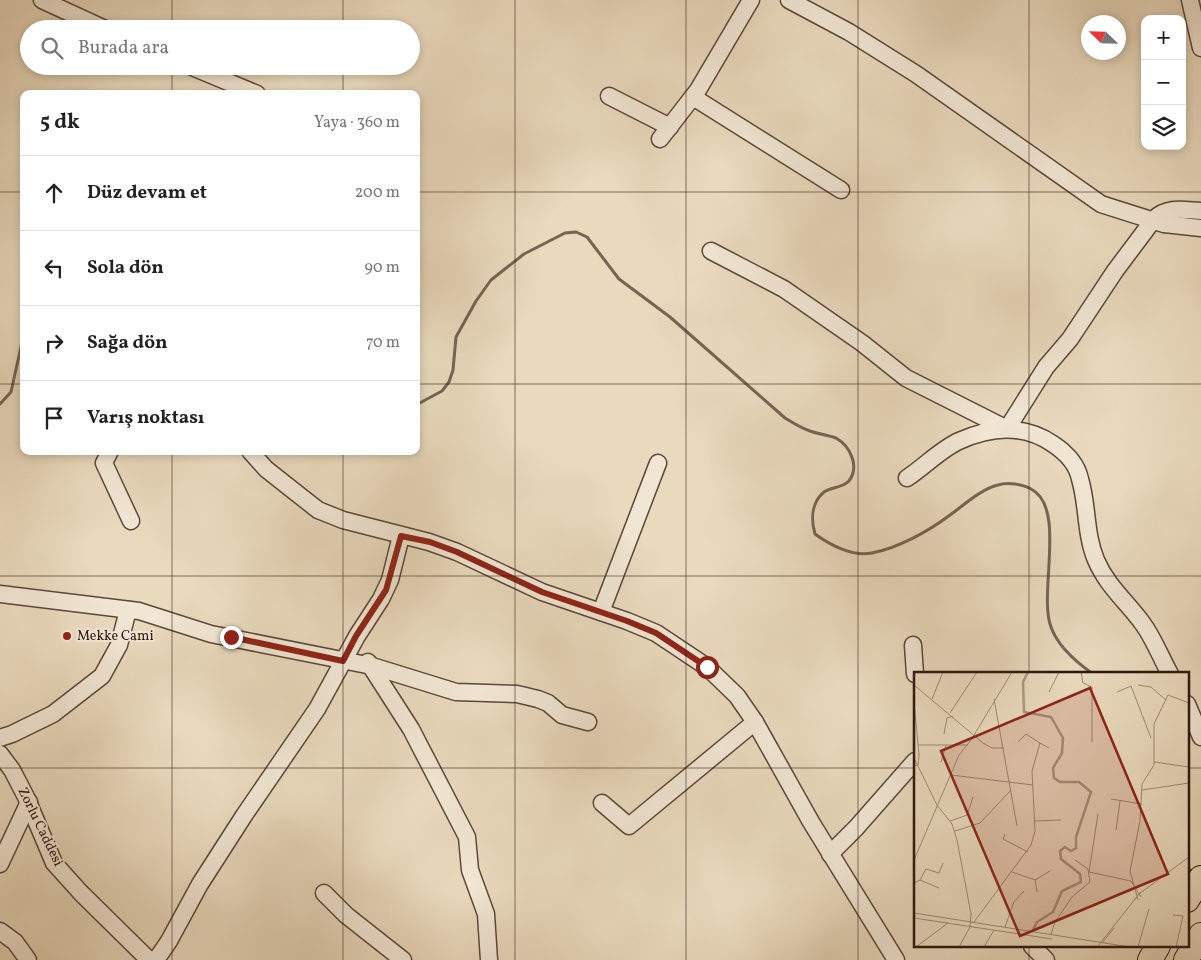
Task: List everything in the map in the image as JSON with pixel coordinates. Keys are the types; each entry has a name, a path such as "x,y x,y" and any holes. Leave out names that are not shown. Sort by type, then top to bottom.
{"highway":[{"path":"1188,898 1201,878"},
{"path":"1186,960 1201,935"},
{"path":"1150,960 1157,948"}],"street":[{"path":"42,0 85,20"},
{"path":"609,96 665,133 693,97 723,51 751,0"},
{"path":"789,0 842,28 916,74 1101,204 1122,212 1154,219 1164,224 1201,228"},
{"path":"1190,0 1201,48"},
{"path":"212,75 247,90"},
{"path":"693,97 841,190"},
{"path":"1007,429 1046,367 1070,339 1154,219 1161,212 1173,209 1201,211"},
{"path":"711,251 784,289 918,385 1007,429"},
{"path":"907,478 958,441 992,431 1020,430 1046,439 1064,451 1075,466 1080,478 1088,540 1097,562 1118,597 1147,630 1169,672"},
{"path":"108,455 104,463 130,521"},
{"path":"254,455 266,469 318,510 343,520 430,542 457,552 542,592 656,633 682,649 726,685 755,722 830,854 896,960"},
{"path":"601,612 658,463"},
{"path":"156,960 230,838 317,709 353,642 386,590 401,536"},
{"path":"0,594 128,610 211,634 372,666 456,692 517,694 538,699 548,703 562,715 588,722"},
{"path":"0,738 53,714 102,676 118,645 128,610"},
{"path":"353,642 356,652 372,666 411,729 467,837 470,870 486,914 489,960"},
{"path":"913,645 915,672"},
{"path":"1188,706 1201,737"},
{"path":"602,803 629,826 755,722"},
{"name":"Zorlu Caddesi","path":"0,754 12,770 29,802 54,863 81,893 149,960"},
{"path":"830,854 856,828 914,762"},
{"path":"0,864 29,802"},
{"path":"324,893 346,915 404,960"},
{"path":"0,931 15,942 28,960"},
{"path":"1034,948 1046,960"}],"waterway":[{"path":"420,403 442,391 449,382 453,370 456,337 476,301 491,280 524,254 565,233 576,232 587,237 619,279 670,317 785,418 807,430 836,438 845,446 852,457 854,469 849,481 824,492 814,506 813,523 815,534 828,542 850,552 865,554 882,551 923,533 992,487 1010,484 1031,489 1042,499 1050,532 1047,594 1051,627 1063,647 1090,672"},
{"path":"0,404 11,392 20,351"},
{"path":"1188,869 1194,872"}],"place":[{"name":"Mekke Cami","path":"67,636"}],"route":[{"path":"231,637 301,654 343,661 356,636 386,590 395,566 401,536 430,542 457,552 501,575 542,592 656,633 707,667"}]}
